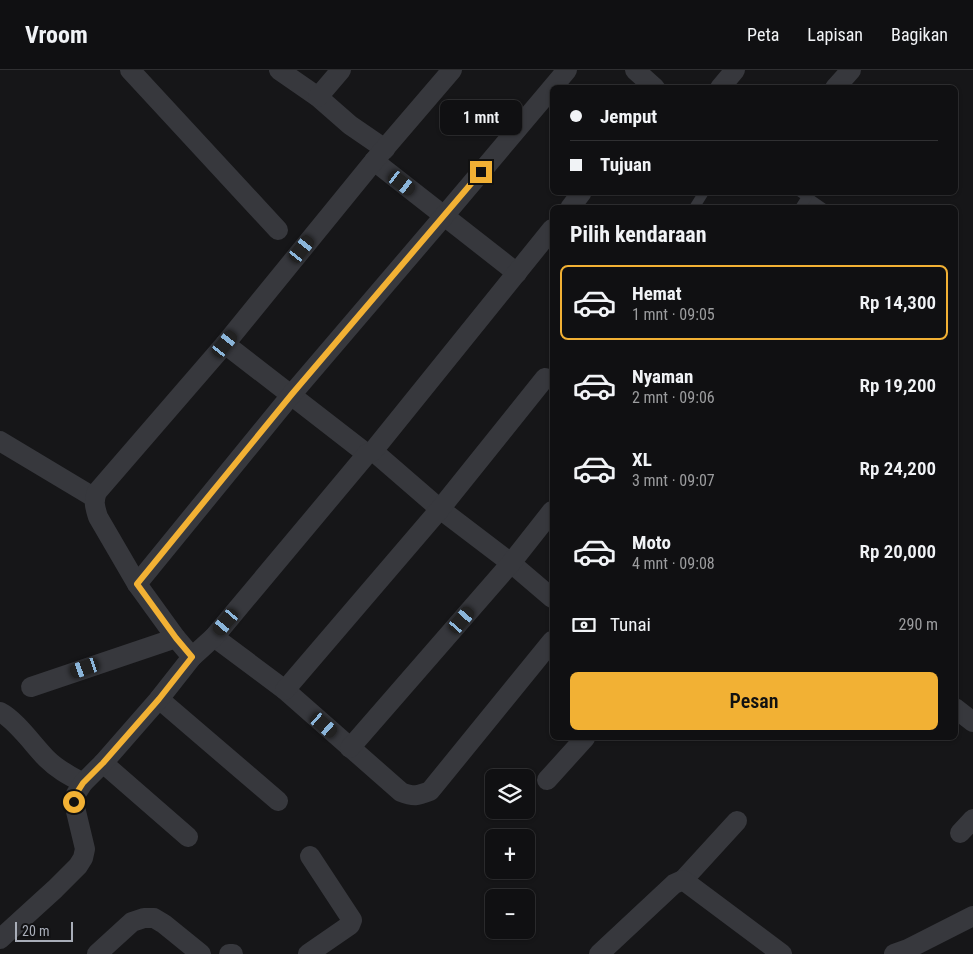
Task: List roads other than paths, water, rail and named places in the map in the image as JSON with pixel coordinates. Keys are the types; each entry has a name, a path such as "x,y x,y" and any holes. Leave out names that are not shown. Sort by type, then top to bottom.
{"street":[{"path":"130,70 278,230"},
{"path":"280,70 318,97 350,125 444,216 517,273"},
{"path":"318,97 341,70"},
{"path":"192,657 137,584 98,517 94,498 97,492 225,344 379,155 452,70"},
{"path":"554,85 567,70"},
{"path":"635,70 652,85"},
{"path":"722,85 735,70"},
{"path":"838,85 851,70"},
{"path":"137,584 292,394 550,90"},
{"path":"0,939 55,890 78,866 83,858 85,849 74,802 76,794 83,783 159,699 192,657 214,637 370,452 550,232"},
{"path":"225,344 370,452 440,510 511,563 550,596"},
{"path":"284,690 440,510 546,378"},
{"path":"0,441 94,498"},
{"path":"350,748 511,563 550,514"},
{"path":"214,637 284,690 401,792 410,796 417,796 430,791 550,643"},
{"path":"31,687 176,638"},
{"path":"159,699 278,801"},
{"path":"958,710 973,722"},
{"path":"0,712 5,714 60,771 83,783"},
{"path":"547,780 583,740"},
{"path":"103,763 188,837"},
{"path":"599,954 674,884 684,880 737,822"},
{"path":"308,954 350,925 352,920 310,856"},
{"path":"684,880 782,954"},
{"path":"894,954 908,949 973,916"},
{"path":"97,954 132,922 144,918 154,918 201,954"}],"lane":[{"path":"803,195 818,205"}]}
